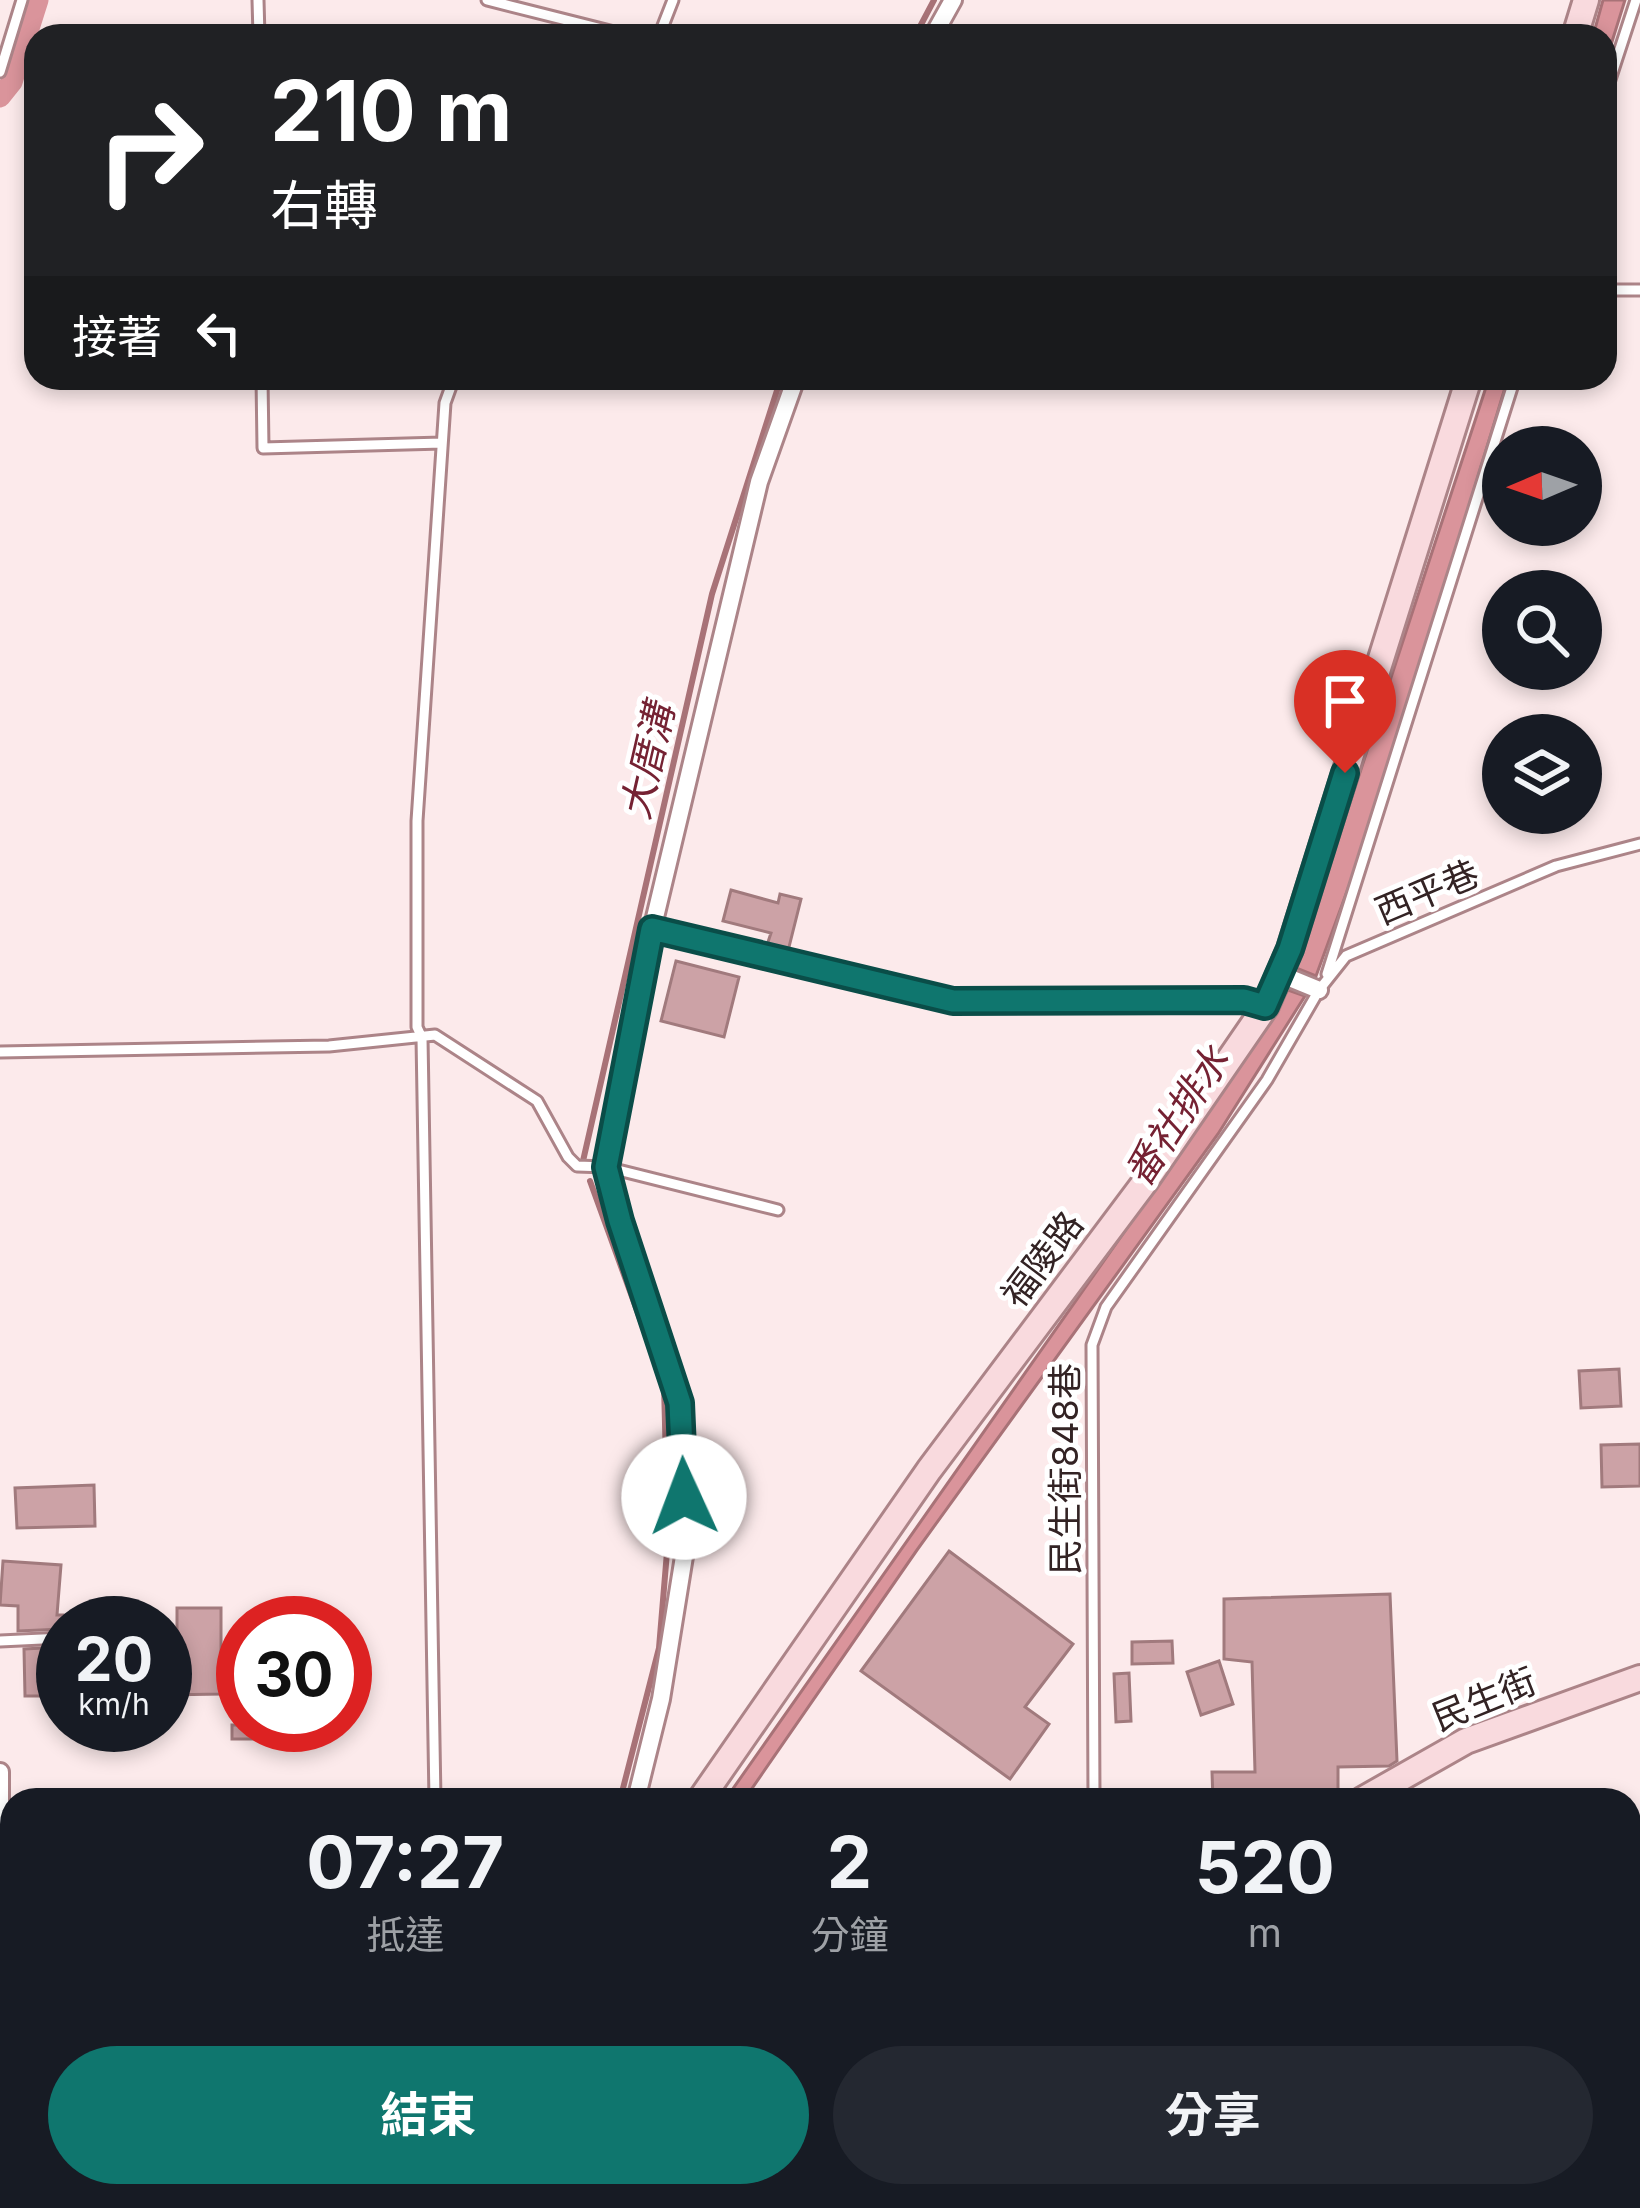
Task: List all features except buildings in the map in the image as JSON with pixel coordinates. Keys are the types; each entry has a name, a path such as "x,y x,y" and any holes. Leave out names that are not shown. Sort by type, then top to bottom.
{"street":[{"path":"639,1788 661,1699 686,1544 680,1403 606,1167 652,929 759,482 792,390"},
{"name":"福陵路","path":"708,1788 929,1470 1145,1182 1265,1006 1280,974 1465,390"},
{"path":"1280,974 1322,986"},
{"name":"民生街","path":"1383,1788 1466,1741 1640,1678"},
{"path":"0,1772 0,1827"}],"lane":[{"path":"0,72 22,0"},
{"path":"487,0 580,24"},
{"path":"1617,58 1636,0"},
{"path":"262,390 262,448 442,443"},
{"path":"435,1788 422,1038 417,1027 417,821 445,403 450,390"},
{"path":"1322,986 1511,390"},
{"name":"西平巷","path":"1322,986 1346,956 1556,866 1640,844"},
{"path":"652,929 953,1001 1244,1000 1265,1006"},
{"name":"民生街848巷","path":"1094,1788 1092,1345 1106,1307 1267,1080 1322,986"},
{"path":"0,1052 329,1046 435,1035 537,1101 577,1166 606,1167 778,1210"},
{"path":"0,1641 36,1639"}],"shaded area":[{"path":"1603,0 1625,0 1617,26 1596,24"},
{"path":"1485,390 1504,390 1493,426 1482,426 1482,463 1375,815 1316,976 1296,968"},
{"path":"1288,990 1305,996 1218,1134 917,1550 752,1788 733,1788 1205,1117"}],"waterway":[{"path":"30,24 38,0"},
{"name":"大厝溝","path":"921,24 934,0"},
{"path":"0,97 12,82 24,44"},
{"name":"大厝溝","path":"583,1161 712,594 777,390"},
{"name":"大厝溝","path":"590,1181 664,1385 668,1540 659,1648 623,1788"}],"route":[{"path":"684,1497 680,1403 606,1167 652,929 953,1001 1244,1000 1265,1006 1290,949 1345,773"}],"water label":[{"name":"番社排水","path":"1176,1116"}]}
